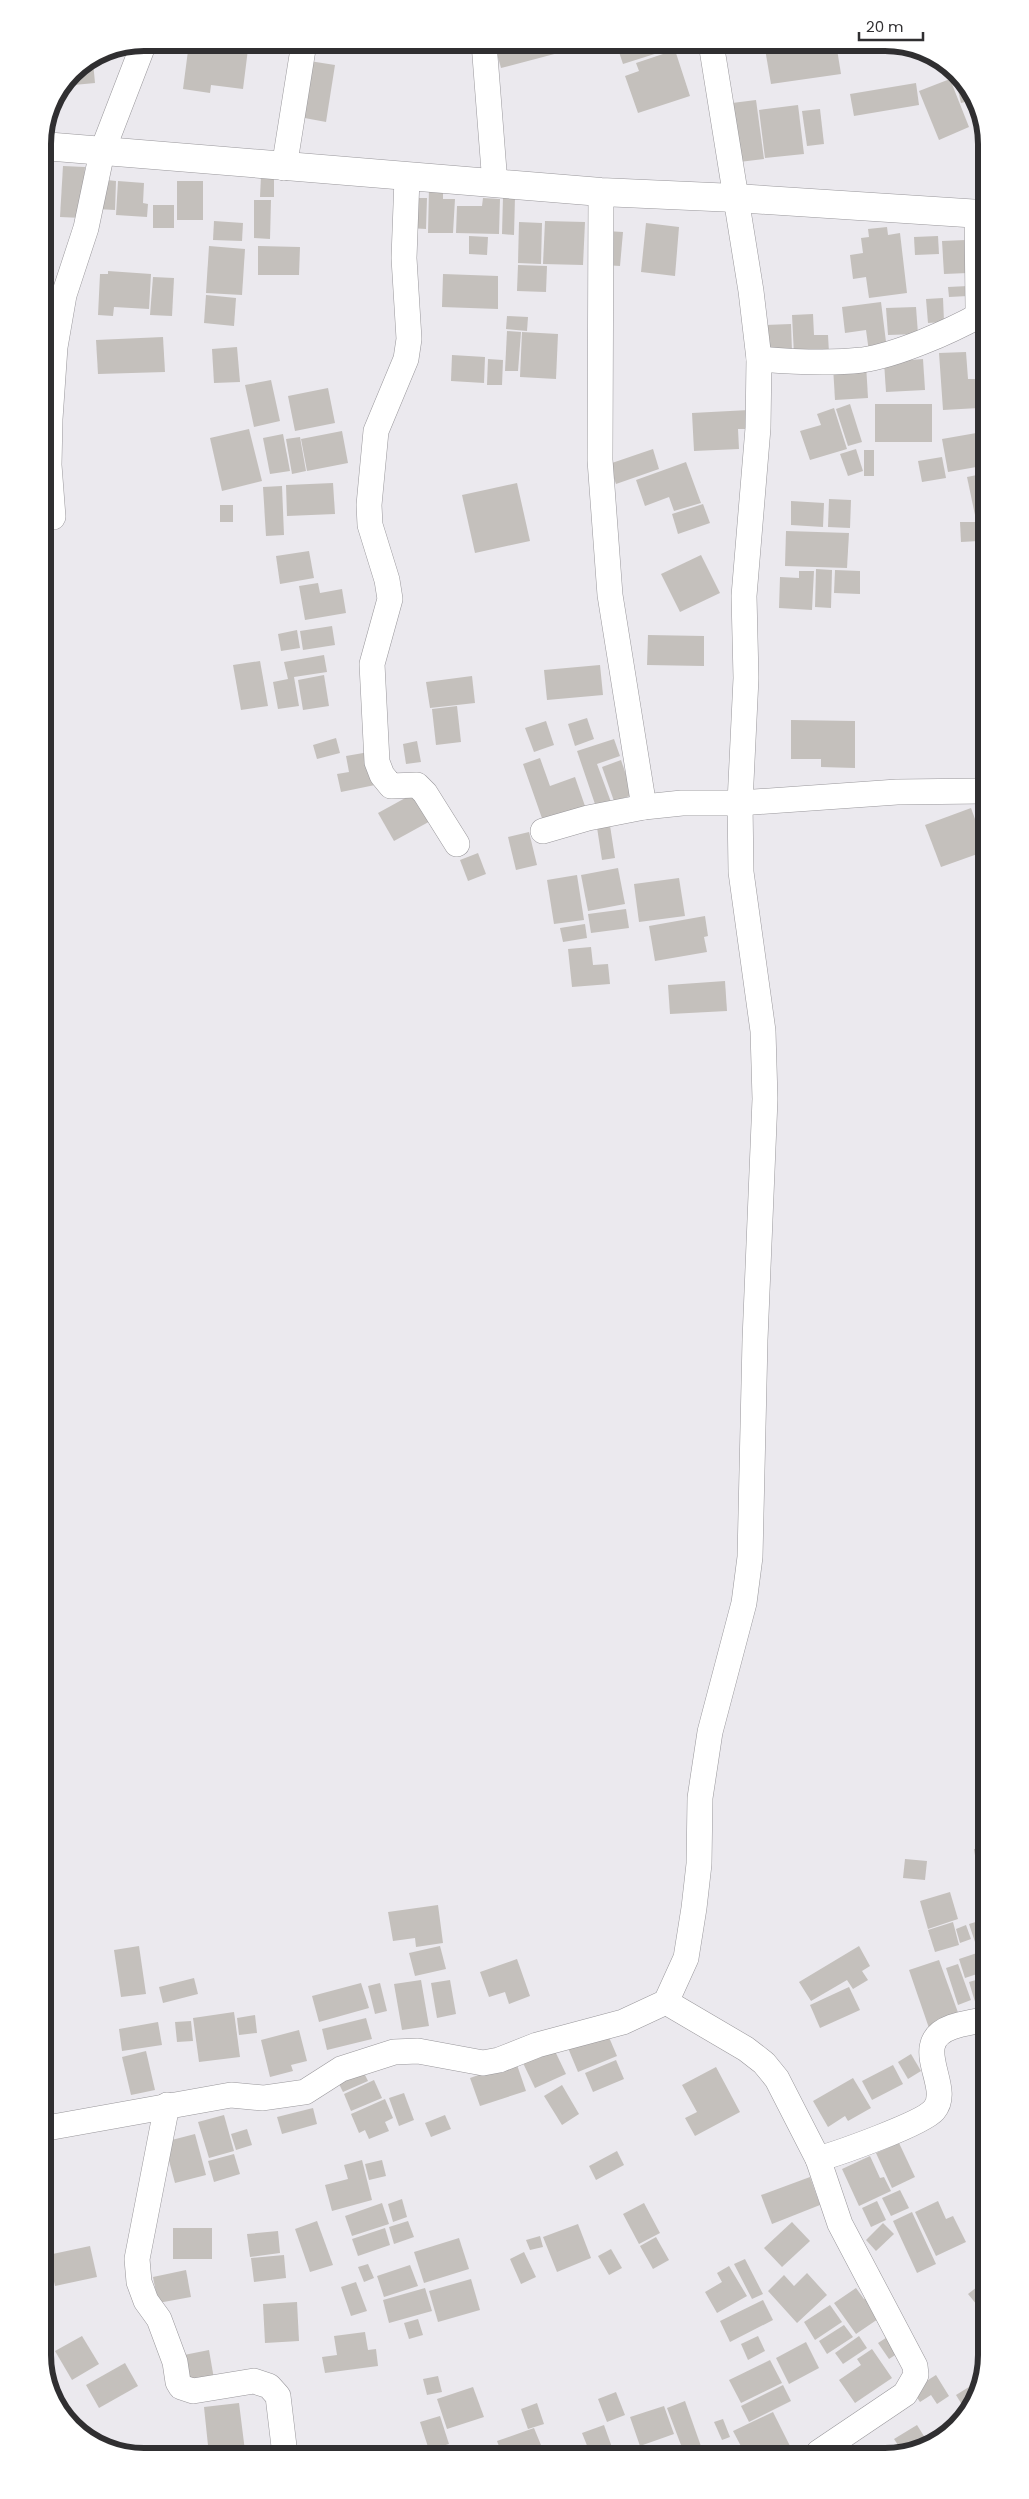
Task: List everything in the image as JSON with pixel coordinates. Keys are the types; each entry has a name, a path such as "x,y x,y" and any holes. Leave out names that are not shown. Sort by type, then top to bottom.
{"highway":[{"path":"51,147 407,178 602,192 734,198 978,214"}],"street":[{"path":"51,426 55,347 64,295 86,228 102,152 140,51"},
{"path":"284,168 303,51"},
{"path":"485,51 495,184"},
{"path":"51,2128 72,2126 167,2105 231,2095 262,2098 305,2092 341,2069 394,2052 418,2051 483,2063 499,2060 537,2045 624,2022 666,2002 686,1958 699,1864 700,1798 710,1732 744,1603 750,1557 755,1340 764,1099 763,1031 741,872 740,803 746,678 744,596 758,428 759,359 751,291 734,198 712,51"},
{"path":"407,178 404,258 409,339 406,359 376,431 369,505 370,525 387,580 390,599 372,664 374,732 377,762 382,775 392,786 417,786 425,793 457,844"},
{"path":"602,192 601,480 610,596 644,807"},
{"path":"759,359 809,363 864,360 890,354 978,317"},
{"path":"51,491 53,517"},
{"path":"543,831 588,818 644,807 682,803 740,803 897,792 978,791"},
{"path":"666,2002 746,2049 764,2064 777,2079 818,2159 840,2224 911,2359 916,2375 905,2394 825,2448"},
{"path":"818,2159 843,2152 922,2119 934,2111 940,2098 931,2058 933,2044 939,2035 951,2027 978,2021"},
{"path":"167,2105 137,2259 139,2282 146,2301 159,2319 175,2362 178,2382 181,2387 193,2391 254,2381 269,2386 278,2396 284,2448"}],"building":[{"path":"188,51 248,51 243,89 211,85 210,93 183,89"},
{"path":"496,51 562,52 501,68"},
{"path":"619,51 664,51 623,64"},
{"path":"675,51 690,96 638,113 625,76 639,71 636,63"},
{"path":"765,51 837,51 841,74 771,84"},
{"path":"303,60 335,65 326,122 294,116"},
{"path":"93,66 95,83 72,85"},
{"path":"950,79 969,127 939,140 919,91"},
{"path":"916,83 919,105 854,116 850,94"},
{"path":"957,85 967,101 961,103"},
{"path":"756,100 764,159 731,163 724,104"},
{"path":"798,105 804,154 765,158 759,110"},
{"path":"820,109 824,144 807,146 802,111"},
{"path":"63,166 85,167 82,218 60,217"},
{"path":"261,176 274,176 274,197 260,197"},
{"path":"98,179 116,181 115,210 97,209"},
{"path":"118,181 144,183 143,203 148,204 147,217 116,215"},
{"path":"177,181 203,181 203,220 177,220"},
{"path":"51,186 54,186 52,222"},
{"path":"429,187 443,188 443,199 455,199 453,233 428,233"},
{"path":"503,197 515,197 514,235 502,234"},
{"path":"410,198 427,198 426,229 409,228"},
{"path":"483,198 500,199 499,234 456,233 457,206 482,206"},
{"path":"254,200 271,200 270,239 254,238"},
{"path":"153,205 174,205 174,228 153,228"},
{"path":"214,221 243,223 242,241 213,240"},
{"path":"545,221 585,222 583,265 543,264"},
{"path":"519,222 542,223 541,264 518,263"},
{"path":"646,223 679,227 675,276 641,272"},
{"path":"887,227 888,235 900,233 907,293 869,298 866,277 853,279 850,255 863,253 861,238 869,237 868,229"},
{"path":"606,231 623,232 620,266 604,265"},
{"path":"469,236 488,237 487,255 469,254"},
{"path":"938,236 939,254 915,255 914,237"},
{"path":"966,240 968,273 944,274 942,241"},
{"path":"209,246 245,249 242,295 206,293"},
{"path":"258,246 300,247 299,275 258,275"},
{"path":"518,265 547,266 546,292 517,291"},
{"path":"108,271 151,274 149,309 114,307 113,316 98,315 100,274 108,274"},
{"path":"443,274 498,276 498,309 442,307"},
{"path":"153,277 174,278 172,316 150,315"},
{"path":"968,286 968,296 949,297 948,287"},
{"path":"206,295 236,298 234,326 204,323"},
{"path":"943,298 944,322 928,323 926,299"},
{"path":"881,302 887,350 869,352 866,330 845,333 842,307"},
{"path":"916,307 918,334 888,335 886,308"},
{"path":"813,314 814,335 828,335 829,353 794,355 792,315"},
{"path":"507,316 528,317 527,331 506,329"},
{"path":"791,324 792,352 767,353 765,325"},
{"path":"507,331 521,332 518,371 505,371"},
{"path":"522,332 558,334 556,379 520,377"},
{"path":"163,337 165,372 98,374 96,340"},
{"path":"237,347 240,382 214,383 212,349"},
{"path":"966,352 968,379 977,379 978,408 943,410 939,353"},
{"path":"452,355 485,357 484,383 451,381"},
{"path":"488,359 503,360 502,385 487,385"},
{"path":"923,359 925,390 886,392 884,362"},
{"path":"866,364 868,398 835,400 833,366"},
{"path":"271,380 280,421 254,427 245,385"},
{"path":"328,388 335,423 295,431 288,396"},
{"path":"850,404 862,442 848,446 836,409"},
{"path":"875,404 932,404 932,442 875,442"},
{"path":"834,408 847,449 810,460 800,431 821,425 817,414"},
{"path":"749,410 749,429 738,429 739,449 694,451 692,413"},
{"path":"249,429 262,481 222,491 210,438"},
{"path":"342,431 348,463 307,471 301,439"},
{"path":"978,433 978,467 948,472 942,439"},
{"path":"283,434 290,471 270,474 263,438"},
{"path":"300,437 306,471 292,474 286,439"},
{"path":"653,449 659,469 616,484 609,464"},
{"path":"856,449 863,471 848,476 840,454"},
{"path":"864,450 874,450 874,476 864,476"},
{"path":"942,457 946,478 922,482 918,461"},
{"path":"686,462 701,503 674,511 669,497 645,506 636,480"},
{"path":"978,475 978,515 975,515 967,477"},
{"path":"333,483 335,514 287,516 286,485"},
{"path":"517,483 530,541 475,553 462,495"},
{"path":"282,486 284,535 266,536 263,487"},
{"path":"829,499 851,500 850,528 828,527"},
{"path":"791,501 824,503 823,527 791,525"},
{"path":"703,504 710,523 678,534 672,514"},
{"path":"220,505 233,505 233,522 220,522"},
{"path":"960,522 978,522 978,541 961,542"},
{"path":"786,531 849,533 847,568 785,566"},
{"path":"309,551 314,578 280,584 276,556"},
{"path":"701,555 720,593 680,612 661,574"},
{"path":"816,569 832,570 831,608 815,607"},
{"path":"835,570 860,571 860,594 834,593"},
{"path":"799,571 814,571 812,610 779,608 780,577 799,578"},
{"path":"318,583 320,593 342,589 346,613 305,620 299,586"},
{"path":"332,626 335,645 303,650 300,631"},
{"path":"297,630 300,648 281,651 278,634"},
{"path":"648,635 704,636 704,666 647,665"},
{"path":"324,655 327,672 294,677 299,706 278,709 273,682 288,679 284,662"},
{"path":"260,661 268,706 241,710 233,665"},
{"path":"600,665 603,695 547,700 544,670"},
{"path":"324,675 329,706 303,710 298,680"},
{"path":"472,676 475,703 430,708 426,682"},
{"path":"457,706 461,742 436,745 432,709"},
{"path":"587,718 594,739 575,746 568,724"},
{"path":"791,720 855,721 855,768 821,767 821,759 791,759"},
{"path":"546,721 554,745 534,752 525,728"},
{"path":"336,738 340,753 317,759 313,745"},
{"path":"614,739 620,756 597,764 611,802 596,807 577,751"},
{"path":"417,741 421,762 406,764 403,744"},
{"path":"369,752 375,785 341,792 337,774 349,772 346,756"},
{"path":"540,758 550,786 575,777 586,809 544,824 523,764"},
{"path":"621,760 633,795 614,801 602,767"},
{"path":"418,791 434,819 394,841 378,813"},
{"path":"971,808 978,827 978,854 941,867 925,825"},
{"path":"609,819 615,858 602,860 596,821"},
{"path":"529,832 537,865 516,870 508,837"},
{"path":"478,853 486,874 468,881 460,860"},
{"path":"618,868 625,904 588,911 581,875"},
{"path":"577,875 584,920 554,924 547,880"},
{"path":"679,878 685,916 639,922 634,884"},
{"path":"626,909 629,928 591,933 588,914"},
{"path":"705,916 708,936 704,937 707,952 655,961 649,926"},
{"path":"585,924 587,938 563,942 560,928"},
{"path":"591,947 593,965 608,964 610,984 572,987 568,949"},
{"path":"725,981 727,1011 670,1014 668,985"},
{"path":"974,1849 978,1849 978,1875"},
{"path":"905,1859 927,1861 925,1880 903,1878"},
{"path":"950,1892 958,1919 928,1929 920,1901"},
{"path":"438,1905 443,1943 416,1947 415,1938 393,1941 388,1912"},
{"path":"978,1921 978,1948 977,1948 969,1924"},
{"path":"953,1922 959,1945 935,1952 928,1930"},
{"path":"966,1925 971,1939 960,1943 956,1929"},
{"path":"139,1946 146,1994 121,1997 114,1950"},
{"path":"440,1946 446,1969 415,1976 409,1953"},
{"path":"859,1946 870,1966 862,1971 868,1980 853,1989 847,1980 811,2001 799,1982"},
{"path":"978,1953 978,1974 965,1978 959,1959"},
{"path":"517,1959 530,1996 509,2004 505,1992 489,1997 480,1972"},
{"path":"939,1960 960,2018 929,2028 909,1970"},
{"path":"958,1964 971,2000 958,2005 946,1968"},
{"path":"194,1978 198,1994 163,2003 159,1987"},
{"path":"978,1979 978,2004 976,2005 969,1982"},
{"path":"421,1980 429,2026 402,2030 394,1984"},
{"path":"450,1980 456,2014 437,2018 431,1983"},
{"path":"361,1983 369,2008 319,2022 312,1996"},
{"path":"380,1983 387,2011 375,2014 368,1986"},
{"path":"849,1987 860,2010 820,2028 810,2005"},
{"path":"234,2012 240,2057 199,2062 193,2018"},
{"path":"255,2015 257,2033 239,2035 237,2018"},
{"path":"366,2018 372,2039 327,2050 322,2029"},
{"path":"191,2021 193,2041 177,2042 175,2022"},
{"path":"158,2022 162,2045 122,2051 119,2029"},
{"path":"605,2028 617,2056 578,2072 568,2048"},
{"path":"299,2030 307,2061 291,2065 293,2071 270,2077 261,2040"},
{"path":"554,2049 566,2074 535,2088 522,2061"},
{"path":"146,2051 155,2090 131,2095 122,2057"},
{"path":"911,2054 921,2071 908,2079 898,2062"},
{"path":"616,2060 624,2079 593,2092 585,2073"},
{"path":"516,2062 526,2091 480,2106 470,2078"},
{"path":"893,2065 903,2084 872,2100 862,2081"},
{"path":"361,2067 368,2081 343,2092 336,2078"},
{"path":"716,2067 740,2112 695,2136 685,2118 697,2112 682,2085"},
{"path":"853,2078 871,2108 848,2121 845,2116 828,2127 813,2101"},
{"path":"374,2080 382,2098 351,2111 344,2094"},
{"path":"562,2085 579,2114 562,2125 544,2096"},
{"path":"404,2093 414,2120 399,2126 389,2098"},
{"path":"385,2099 393,2118 385,2122 389,2131 369,2139 365,2130 359,2133 351,2114"},
{"path":"313,2108 317,2124 282,2134 277,2117"},
{"path":"224,2115 234,2151 209,2158 198,2122"},
{"path":"445,2115 451,2129 431,2137 425,2123"},
{"path":"247,2129 252,2145 236,2150 231,2134"},
{"path":"195,2134 206,2175 175,2183 164,2142"},
{"path":"899,2143 915,2177 892,2188 876,2153"},
{"path":"617,2151 624,2165 596,2180 589,2166"},
{"path":"234,2154 240,2174 214,2182 208,2161"},
{"path":"870,2156 880,2178 884,2177 891,2191 859,2206 842,2169"},
{"path":"362,2160 372,2200 332,2211 325,2185 348,2179 344,2165"},
{"path":"382,2160 386,2176 369,2180 365,2164"},
{"path":"810,2177 820,2205 772,2224 761,2195"},
{"path":"900,2190 909,2208 891,2216 882,2198"},
{"path":"402,2199 407,2217 393,2222 388,2204"},
{"path":"877,2201 886,2220 871,2227 862,2208"},
{"path":"938,2201 946,2219 953,2216 966,2242 936,2256 915,2212"},
{"path":"382,2203 389,2224 352,2236 345,2216"},
{"path":"644,2203 660,2233 639,2244 623,2214"},
{"path":"912,2212 936,2264 917,2273 893,2221"},
{"path":"317,2221 333,2265 310,2272 295,2229"},
{"path":"408,2221 414,2237 394,2244 389,2227"},
{"path":"792,2222 810,2241 782,2267 764,2248"},
{"path":"883,2223 894,2234 876,2251 866,2240"},
{"path":"578,2224 591,2258 557,2272 543,2237"},
{"path":"173,2228 212,2228 212,2259 173,2259"},
{"path":"385,2228 390,2245 358,2256 352,2239"},
{"path":"278,2231 280,2253 250,2257 247,2234"},
{"path":"540,2236 543,2247 530,2250 526,2240"},
{"path":"656,2237 669,2260 653,2269 640,2246"},
{"path":"459,2238 469,2269 424,2283 414,2252"},
{"path":"90,2246 97,2277 55,2286 51,2268 51,2254"},
{"path":"611,2249 622,2268 609,2275 598,2256"},
{"path":"524,2252 536,2277 521,2284 510,2259"},
{"path":"284,2255 286,2278 254,2282 251,2258"},
{"path":"745,2259 763,2294 752,2299 734,2264"},
{"path":"368,2264 374,2278 364,2282 358,2267"},
{"path":"410,2265 418,2286 384,2297 377,2276"},
{"path":"729,2266 747,2296 717,2313 705,2292 722,2282 717,2273"},
{"path":"186,2270 191,2297 158,2303 153,2277"},
{"path":"807,2273 827,2295 797,2323 768,2291 784,2275 794,2286"},
{"path":"471,2279 480,2310 438,2322 429,2291"},
{"path":"356,2282 367,2311 351,2316 341,2287"},
{"path":"978,2286 978,2306 968,2294"},
{"path":"425,2288 432,2311 389,2323 383,2300"},
{"path":"856,2288 864,2299 870,2296 878,2319 856,2334 834,2303"},
{"path":"763,2300 773,2320 730,2342 720,2321"},
{"path":"297,2302 299,2341 265,2343 263,2304"},
{"path":"830,2305 842,2322 815,2340 804,2322"},
{"path":"418,2319 423,2335 409,2339 404,2323"},
{"path":"844,2325 853,2337 827,2354 819,2341"},
{"path":"365,2332 368,2350 376,2349 378,2366 325,2373 322,2357 337,2355 334,2336"},
{"path":"892,2334 903,2350 889,2359 878,2343"},
{"path":"82,2336 99,2364 72,2380 55,2351"},
{"path":"758,2336 765,2351 748,2360 741,2344"},
{"path":"859,2336 867,2348 843,2364 835,2353"},
{"path":"806,2342 819,2368 789,2384 776,2358"},
{"path":"872,2349 892,2378 855,2403 839,2380 861,2365 857,2359"},
{"path":"209,2350 214,2379 185,2384 179,2356"},
{"path":"770,2360 782,2383 741,2403 729,2380"},
{"path":"125,2363 138,2386 99,2408 86,2385"},
{"path":"936,2375 949,2396 937,2404 931,2395 920,2402 912,2390"},
{"path":"438,2376 442,2392 427,2395 423,2379"},
{"path":"973,2384 963,2406 956,2395"},
{"path":"783,2385 791,2401 749,2422 741,2406"},
{"path":"473,2387 484,2417 447,2429 437,2399"},
{"path":"616,2392 625,2415 607,2422 598,2399"},
{"path":"685,2401 702,2448 682,2448 667,2408"},
{"path":"239,2403 245,2448 208,2448 204,2407"},
{"path":"537,2403 544,2424 528,2429 521,2409"},
{"path":"664,2406 674,2434 640,2446 630,2417"},
{"path":"773,2412 790,2446 786,2448 742,2448 733,2431"},
{"path":"440,2416 449,2444 428,2448 420,2422"},
{"path":"723,2419 730,2437 722,2440 714,2422"},
{"path":"604,2425 612,2448 588,2448 582,2433"},
{"path":"917,2425 925,2438 899,2447 894,2439"},
{"path":"534,2428 542,2448 500,2448 497,2441"}]}
